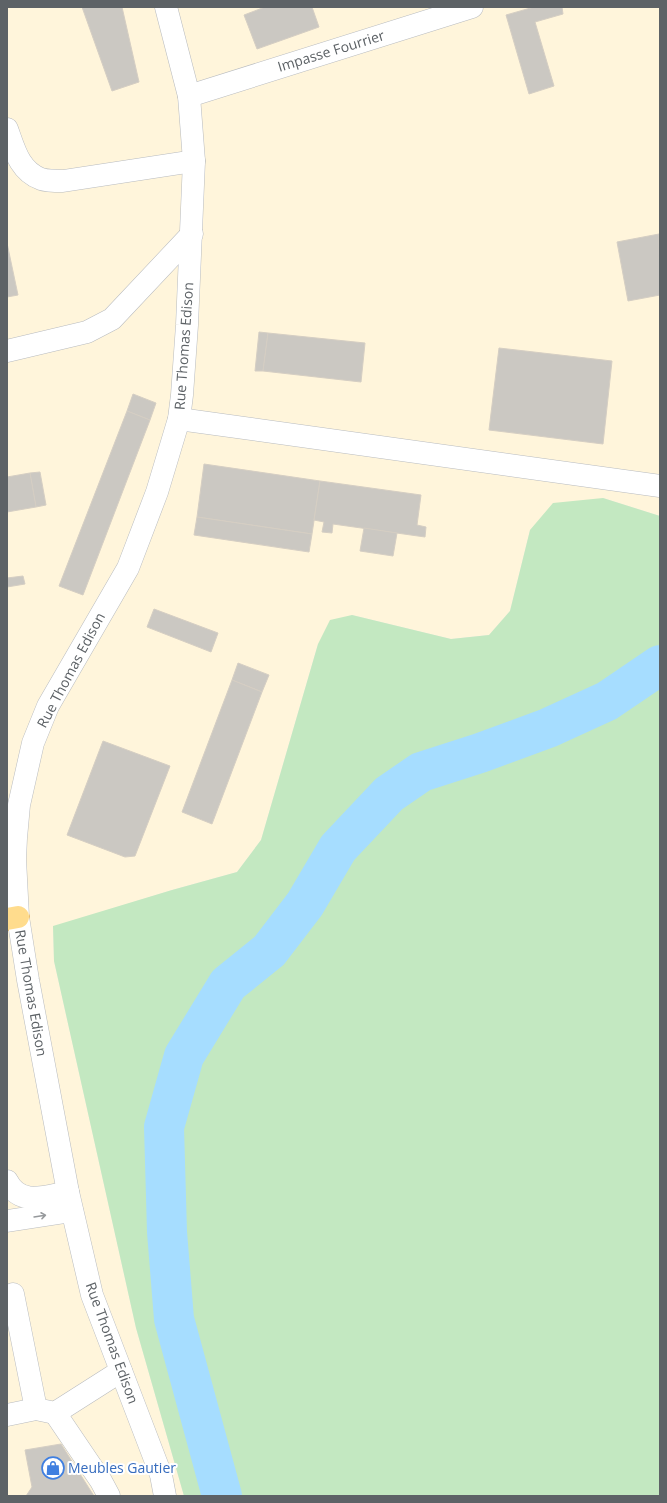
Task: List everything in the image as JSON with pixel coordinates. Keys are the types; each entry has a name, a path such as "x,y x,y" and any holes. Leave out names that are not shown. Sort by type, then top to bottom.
{"street":[{"name":"Rue Thomas Edison","path":"165,1496 161,1476 92,1295 70,1202 28,980 13,918 16,886 16,838 22,792 33,743 48,706 128,568 157,492 179,419 187,339 194,161 189,96 166,7"},
{"name":"Impasse Fourrier","path":"189,96 472,7"},
{"path":"7,129 18,159 31,174 42,179 63,181 194,161"},
{"path":"7,351 87,332 112,319 192,234"},
{"path":"179,419 660,486"},
{"path":"7,1181 16,1192 30,1199"},
{"path":"7,1198 10,1200 30,1199 70,1202"},
{"path":"7,1221 70,1202"},
{"path":"13,1294 46,1411 101,1481 109,1496"},
{"path":"7,1415 46,1411 121,1372"}],"shaded area":[{"path":"7,7 660,7 660,516 603,498 530,530 510,611 489,635 451,639 352,615 318,644 261,840 237,872 172,890 53,927 54,961 136,1328 184,1496 7,1496"}],"green space":[{"path":"603,498 660,516 660,1496 184,1496 136,1328 54,961 53,926 237,872 261,840 318,644 330,620 352,615 451,639 489,635 510,611 530,530 553,503"}],"building":[{"path":"82,7 122,7 139,82 112,91"},
{"path":"265,7 312,7 319,27 257,49 244,15"},
{"path":"534,7 562,7 563,14 535,22 554,86 529,94 506,15"},
{"path":"659,234 660,295 628,301 617,242"},
{"path":"7,243 18,295 7,297"},
{"path":"259,332 268,333 263,371 255,371"},
{"path":"268,333 365,343 361,382 263,371"},
{"path":"499,348 612,361 603,444 489,430"},
{"path":"133,394 156,403 150,420 127,411"},
{"path":"127,411 150,420 83,595 59,586"},
{"path":"204,464 320,481 312,534 197,517"},
{"path":"40,472 46,505 36,507 30,473"},
{"path":"30,473 36,507 7,512 7,477"},
{"path":"320,481 421,495 417,525 426,527 425,537 333,524 332,533 322,532 324,522 314,520"},
{"path":"197,517 312,534 309,552 194,535"},
{"path":"364,528 397,533 393,556 360,551"},
{"path":"23,576 25,584 7,587 7,578"},
{"path":"154,609 218,633 211,652 147,627"},
{"path":"238,663 269,675 262,692 232,680"},
{"path":"232,680 262,692 212,824 182,812"},
{"path":"103,741 170,766 135,856 125,857 67,835"},
{"name":"Meubles Gautier","path":"61,1444 94,1496 26,1496 32,1487 25,1450"}],"waterway":[{"path":"222,1496 174,1319 167,1232 164,1127 184,1056 228,984 269,951 305,904 338,848 389,794 421,772 480,753 548,728 607,701 660,665"}],"place":[{"name":"Meubles Gautier","path":"53,1468"}]}
